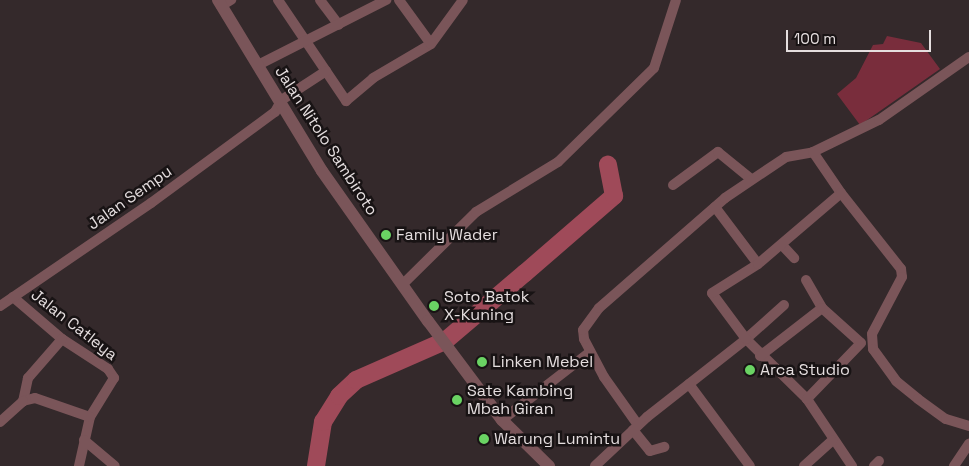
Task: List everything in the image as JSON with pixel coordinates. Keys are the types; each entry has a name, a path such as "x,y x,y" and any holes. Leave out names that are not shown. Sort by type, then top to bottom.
{"street":[{"path":"278,0 346,101 373,78 430,44 463,0"},
{"path":"320,0 339,25"},
{"path":"258,65 308,44 386,0"},
{"path":"399,0 430,44"},
{"path":"402,284 476,212 558,162 654,68 676,0"},
{"name":"Jalan Nitolo Sambiroto","path":"223,2 281,107 322,171 428,321 502,420 549,466"},
{"path":"664,447 650,451 590,352 583,330 598,308 715,207 751,179 786,157 813,152 879,120 969,57"},
{"name":"Jalan Sempu","path":"0,306 281,107 326,71"},
{"path":"673,185 718,152 751,179"},
{"path":"813,152 841,192 901,269 902,277 872,337 873,349 896,381 940,415 969,426"},
{"path":"841,192 758,264 712,293 760,356 806,399 832,441 852,466"},
{"path":"715,207 758,264"},
{"path":"782,245 794,258"},
{"path":"806,280 822,308 861,343"},
{"name":"Jalan Catleya","path":"13,297 62,339 108,369 114,378 90,417"},
{"path":"595,466 636,428 746,339 784,305"},
{"path":"760,356 822,308"},
{"path":"806,399 861,343 872,337"},
{"path":"0,422 23,400 28,378 62,339"},
{"path":"502,420 590,352"},
{"path":"690,384 750,466"},
{"path":"23,400 35,398 90,417 79,466"},
{"path":"84,440 115,466"},
{"path":"804,466 832,441"},
{"path":"954,466 969,444"}],"shaded area":[{"path":"887,36 921,43 940,69 860,125 837,94 856,78 873,45 883,44"}],"waterway":[{"path":"316,466 323,422 339,396 356,380 445,341 525,273 614,196 608,165"}],"place":[{"name":"Family Wader","path":"386,235"},
{"name":"Soto Batok X-Kuning","path":"434,306"},
{"name":"Linken Mebel","path":"482,362"},
{"name":"Arca Studio","path":"750,370"},
{"name":"Sate Kambing Mbah Giran","path":"457,400"},
{"name":"Warung Lumintu","path":"484,439"}]}
